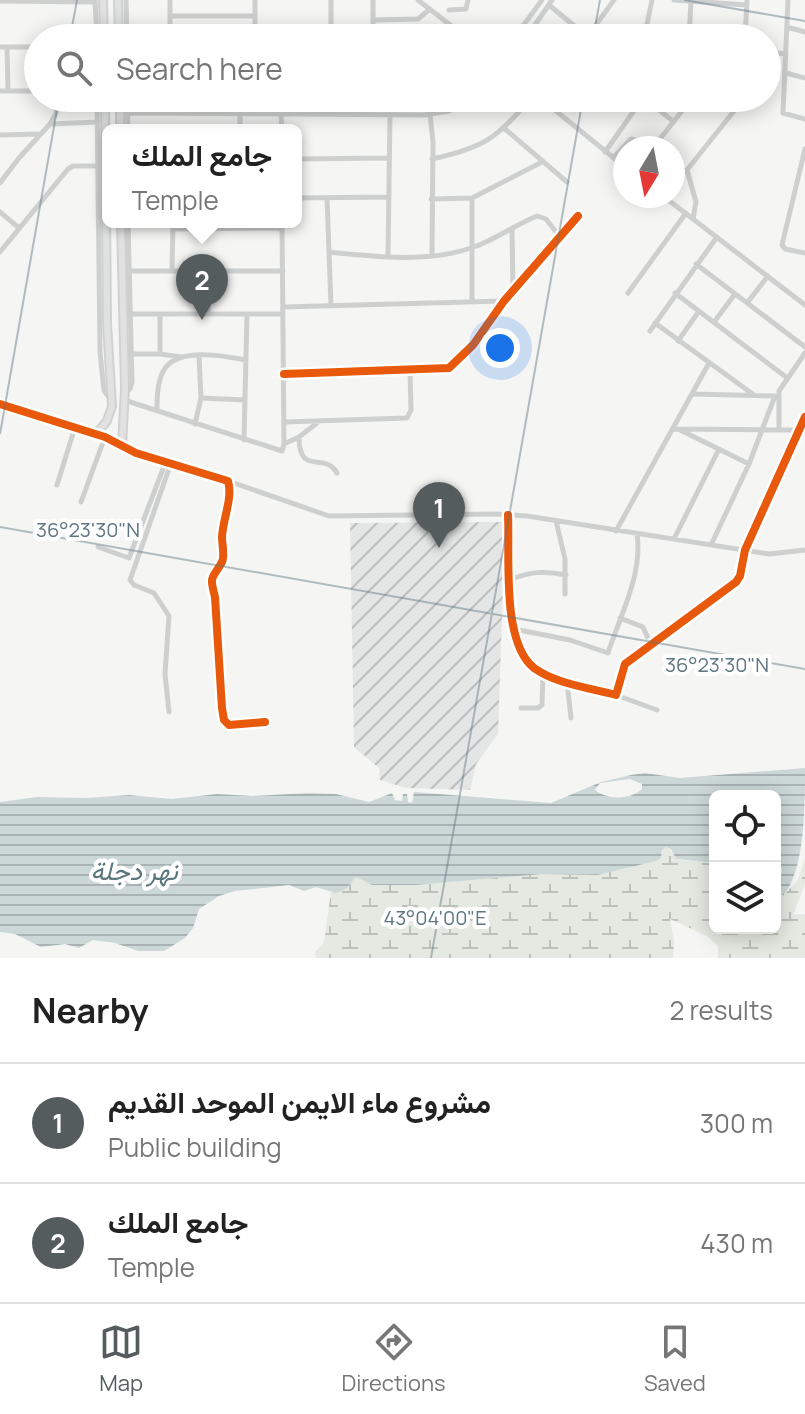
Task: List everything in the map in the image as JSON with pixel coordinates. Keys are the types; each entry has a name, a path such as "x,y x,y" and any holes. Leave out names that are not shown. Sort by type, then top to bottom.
{"main road":[{"path":"118,0 122,24"},
{"path":"98,1 100,22"},
{"path":"96,434 105,426 112,401 103,228"},
{"path":"121,228 122,447"},
{"path":"111,411 122,413"}],"street":[{"path":"124,24 126,0"},
{"path":"170,0 170,24"},
{"path":"255,0 255,24"},
{"path":"331,0 331,24"},
{"path":"373,0 373,24"},
{"path":"418,0 448,24"},
{"path":"449,10 468,8 468,0"},
{"path":"524,24 542,0"},
{"path":"597,24 614,0"},
{"path":"647,24 652,0"},
{"path":"674,0 747,2 746,24"},
{"path":"788,0 783,113 805,119"},
{"path":"0,1 98,1"},
{"path":"690,24 691,1"},
{"path":"536,24 551,3 574,24"},
{"path":"373,20 418,19 430,9"},
{"path":"170,16 255,16"},
{"path":"787,27 805,32"},
{"path":"4,47 8,91"},
{"path":"781,53 786,54"},
{"path":"786,73 805,78"},
{"path":"0,91 24,91"},
{"path":"0,183 50,124 56,112"},
{"path":"98,112 98,166 102,190"},
{"path":"184,112 240,115 439,112"},
{"path":"432,159 477,147 505,129 519,112"},
{"path":"557,112 613,158"},
{"path":"605,152 633,112"},
{"path":"661,112 673,121"},
{"path":"661,136 680,112"},
{"path":"693,219 696,202 686,172 733,112"},
{"path":"430,114 432,256"},
{"path":"240,115 240,124"},
{"path":"281,115 282,124"},
{"path":"388,256 390,115"},
{"path":"50,124 98,122"},
{"path":"505,129 567,182"},
{"path":"0,135 39,134"},
{"path":"805,149 782,245 785,249 805,253"},
{"path":"302,159 388,158"},
{"path":"431,199 472,198 542,162"},
{"path":"0,252 68,169 73,166 98,166"},
{"path":"302,198 388,197"},
{"path":"327,198 331,306"},
{"path":"472,198 472,302"},
{"path":"679,208 805,305"},
{"path":"0,212 19,228"},
{"path":"628,293 686,213"},
{"path":"329,252 432,256 471,248 540,216 560,237"},
{"path":"284,374 444,370 451,367 473,345 504,301 578,216"},
{"path":"128,228 132,385 124,397 280,452 284,444 282,228"},
{"path":"172,271 173,228"},
{"path":"512,228 513,291"},
{"path":"650,331 717,237"},
{"path":"696,264 805,350 786,377 711,545"},
{"path":"129,271 283,271"},
{"path":"208,314 209,271"},
{"path":"747,303 768,276"},
{"path":"675,293 786,377"},
{"path":"714,322 736,294"},
{"path":"129,314 247,314 331,306 504,301"},
{"path":"678,341 699,311"},
{"path":"160,314 160,354"},
{"path":"244,440 247,314"},
{"path":"655,323 754,395"},
{"path":"130,354 246,360"},
{"path":"195,424 201,398 199,356"},
{"path":"157,411 166,368 184,358"},
{"path":"616,531 709,363"},
{"path":"284,422 407,418 411,410 410,371"},
{"path":"692,394 777,396"},
{"path":"777,396 779,429"},
{"path":"201,398 245,400"},
{"path":"0,404 105,437 122,447 329,516 508,515 775,555 805,550"},
{"path":"616,695 623,666 736,582 745,550 805,417"},
{"path":"284,444 299,437 318,421"},
{"path":"57,485 75,427"},
{"path":"674,429 799,430"},
{"path":"674,429 749,464"},
{"path":"81,502 105,437"},
{"path":"299,437 302,456 334,467 337,473"},
{"path":"674,539 719,449"},
{"path":"98,547 129,558 169,462"},
{"path":"169,462 130,580 134,585 154,593 169,616 165,674 169,712"},
{"path":"228,481 231,490 224,514 223,561 214,572 212,584 222,708 224,720 229,725 265,722"},
{"path":"508,515 509,600 518,648 532,666 543,673 657,710"},
{"path":"556,521 566,575 565,594"},
{"path":"514,629 570,640 608,653 634,575 639,549 637,534"},
{"path":"510,580 525,573 546,571 566,575"},
{"path":"620,618 643,627 651,645"},
{"path":"521,708 538,708 542,705 543,673"},
{"path":"567,682 571,718"}],"shaded area":[{"path":"505,522 498,734 476,764 470,790 406,788 380,780 379,768 354,747 350,523"}],"green space":[{"path":"668,847 677,860 709,863 709,934 781,934 781,893 783,896 798,880 805,858 805,884 793,915 805,914 805,958 718,958 718,946 707,936 670,919 673,958 316,958 315,952 324,942 331,892 346,889 356,877 372,885 416,885 542,874 598,875 656,861 662,855 663,848"}],"water":[{"name":"نهر دجلة","path":"805,768 800,854 796,871 783,896 781,790 709,790 709,862 676,859 671,849 666,847 656,861 598,875 542,874 416,885 372,885 356,877 346,889 336,893 316,887 304,891 289,885 235,891 219,896 199,909 193,928 185,938 164,951 138,951 93,940 79,948 65,944 41,947 15,934 0,932 0,802 37,797 129,795 172,799 217,794 308,793 336,794 369,802 392,793 395,800 402,801 403,794 407,794 408,802 412,803 414,792 551,803 601,782 645,773 680,778","holes":["630,779 642,784 642,789 625,797 606,796 595,790 600,783"]}],"cycle path":[{"path":"284,374 449,368 473,345 504,301 578,216"},
{"path":"0,404 105,437 136,453 228,481 222,537 223,559 212,581 222,708 224,720 229,725 265,722"},
{"path":"508,515 509,597 516,639 523,656 534,668 552,678 616,695 625,664 736,582 745,550 805,417"}],"place":[{"name":"جامع الملك","path":"202,320"},
{"name":"مشروع ماء الايمن الموحد القديم","path":"439,548"}]}
